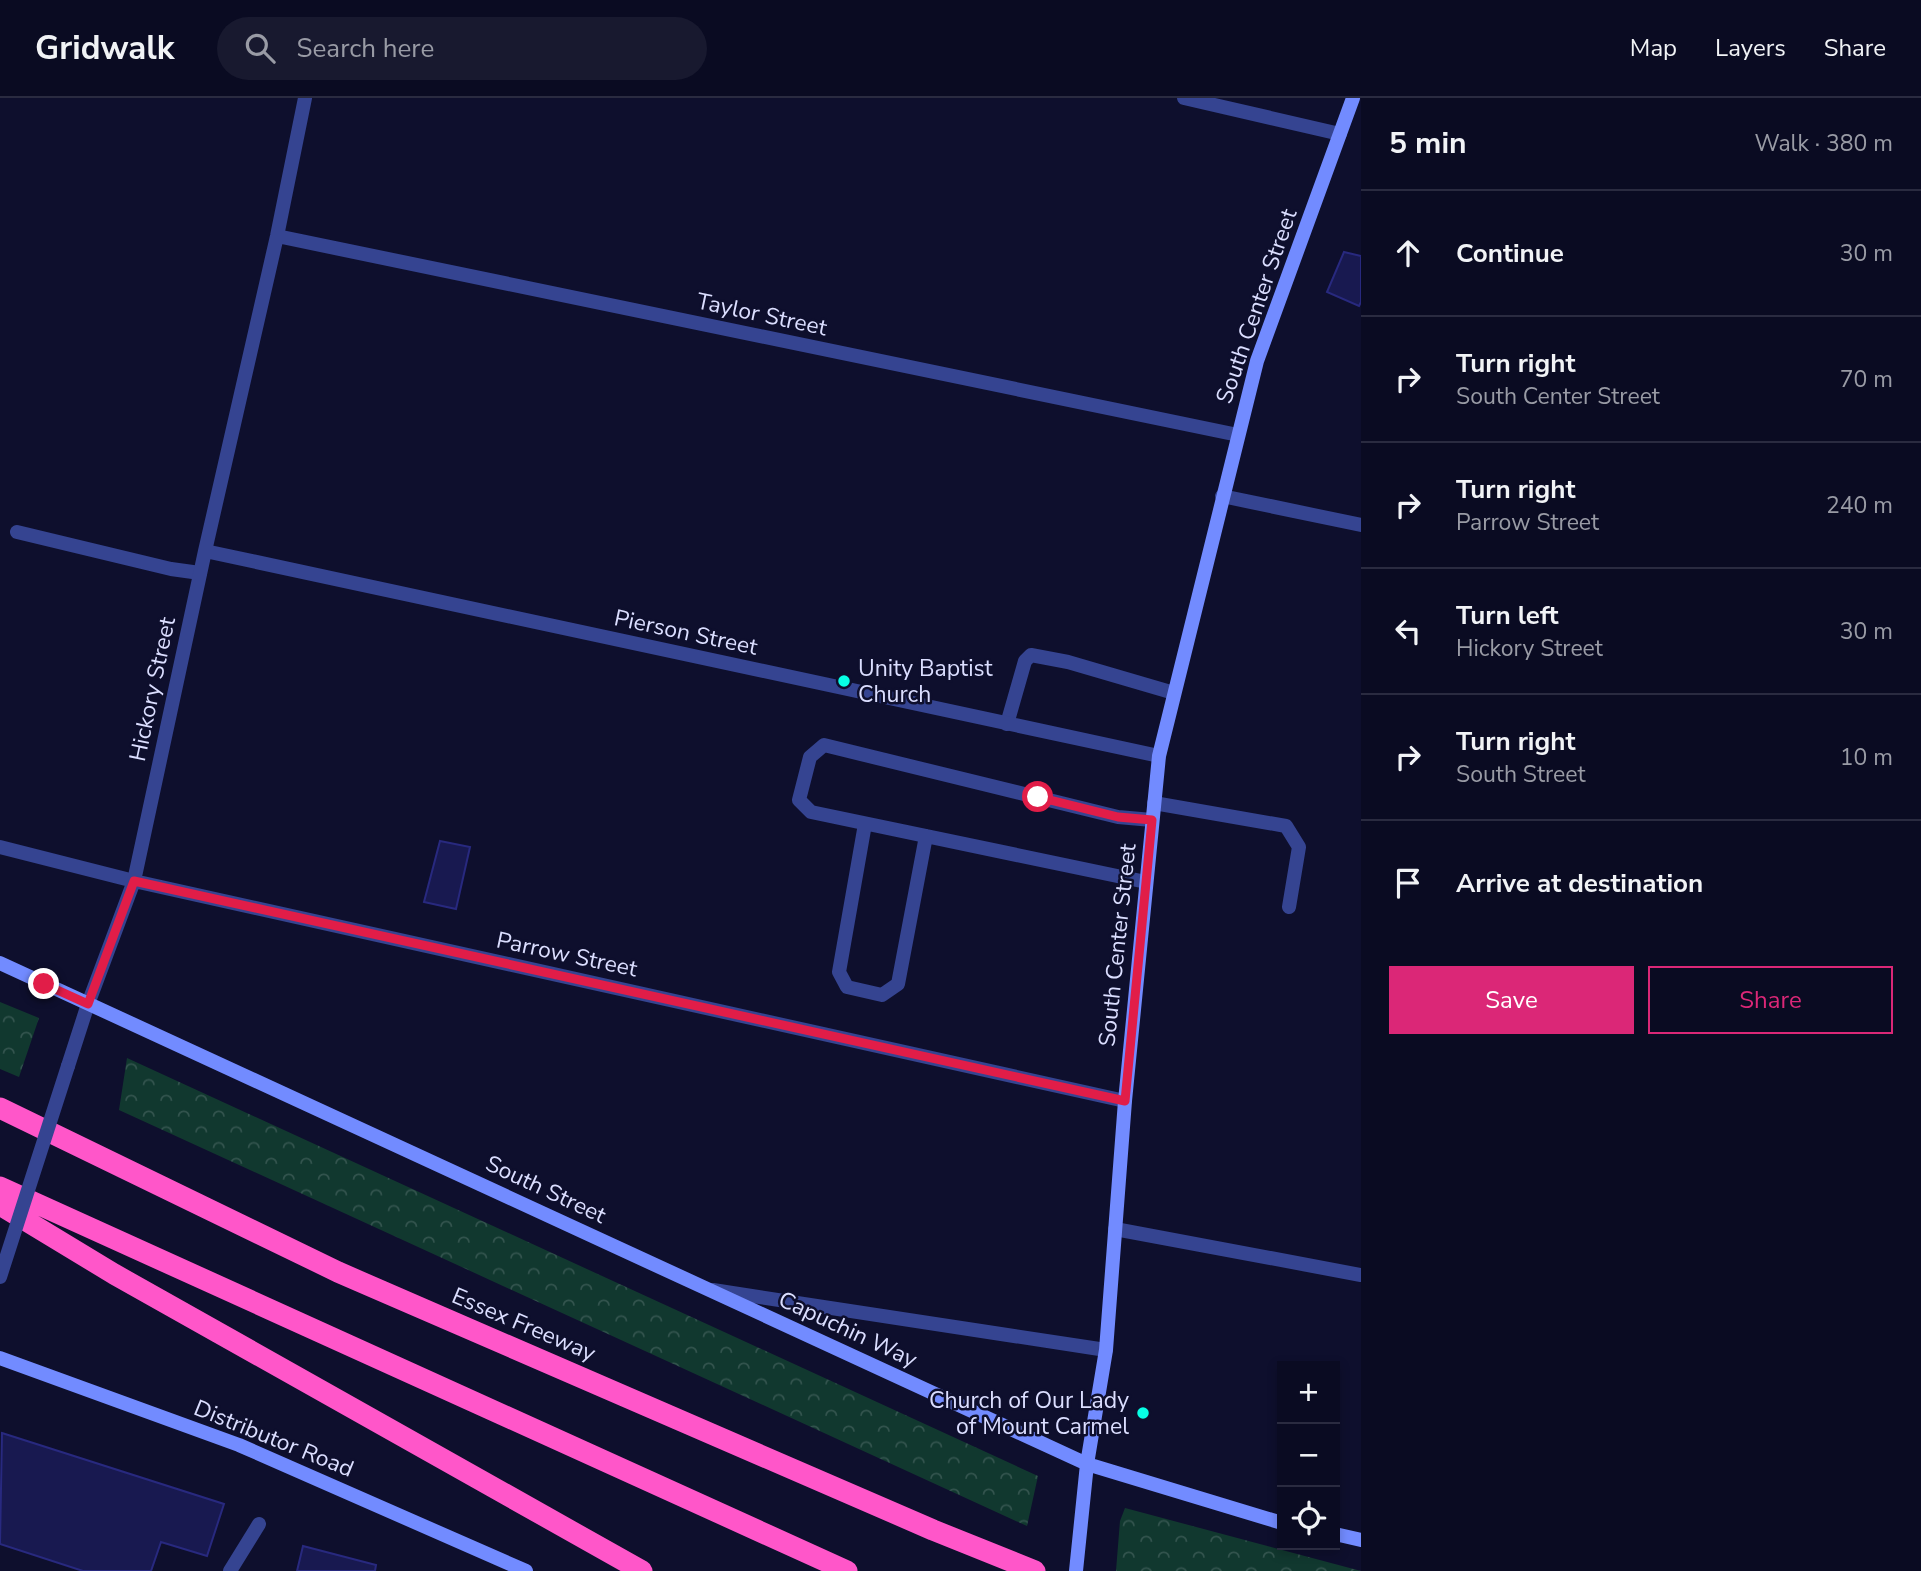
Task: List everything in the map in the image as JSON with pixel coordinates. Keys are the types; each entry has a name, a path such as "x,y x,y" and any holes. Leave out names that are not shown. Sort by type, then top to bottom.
{"highway":[{"name":"Essex Freeway","path":"0,1108 338,1272 933,1530 1035,1571"},
{"path":"0,1187 847,1571"},
{"path":"0,1205 114,1274 642,1571"}],"main road":[{"name":"South Center Street","path":"1076,1571 1087,1464 1106,1350 1125,1101 1159,756 1257,361 1353,98"},
{"name":"South Street","path":"0,963 710,1289"},
{"name":"Capuchin Way","path":"710,1289 1087,1464 1277,1522"},
{"name":"Distributor Road","path":"0,1358 239,1445 526,1571"},
{"path":"1340,1535 1361,1540"}],"street":[{"name":"Hickory Street","path":"0,1276 88,1004 134,881 305,98"},
{"path":"1184,98 1340,134"},
{"name":"Taylor Street","path":"277,236 1238,435"},
{"path":"1222,496 1361,525"},
{"path":"17,532 171,569 200,573"},
{"name":"Pierson Street","path":"205,551 1159,756"},
{"path":"1007,724 1025,661 1031,655 1068,662 1174,693"},
{"path":"1146,883 811,812 799,800 810,757 824,745 1118,817 1152,820"},
{"path":"1154,803 1286,826 1299,847 1289,907"},
{"path":"865,824 839,972 847,987 882,995 898,984 926,836"},
{"name":"Parrow Street","path":"0,847 134,881 1125,1101"},
{"path":"1115,1229 1361,1275"},
{"name":"South Street","path":"710,1289 1106,1350"},
{"path":"230,1571 259,1524"}],"green space":[{"path":"0,1002 39,1018 19,1077 0,1069"},
{"path":"127,1058 1038,1476 1027,1526 119,1110"},
{"path":"1125,1508 1361,1571 1116,1571 1120,1521"}],"building":[{"path":"1344,252 1361,256 1359,306 1327,292"},
{"path":"440,841 470,847 456,909 424,902"},
{"path":"2,1433 224,1504 207,1556 161,1542 151,1571 83,1571 0,1544"},
{"path":"303,1546 376,1565 375,1571 297,1571"}],"place":[{"name":"Unity Baptist Church","path":"844,681"},
{"name":"Church of Our Lady of Mount Carmel","path":"1143,1413"}],"route":[{"path":"44,984 88,1004 134,881 1125,1101 1152,820 1118,817 1038,797"}]}
